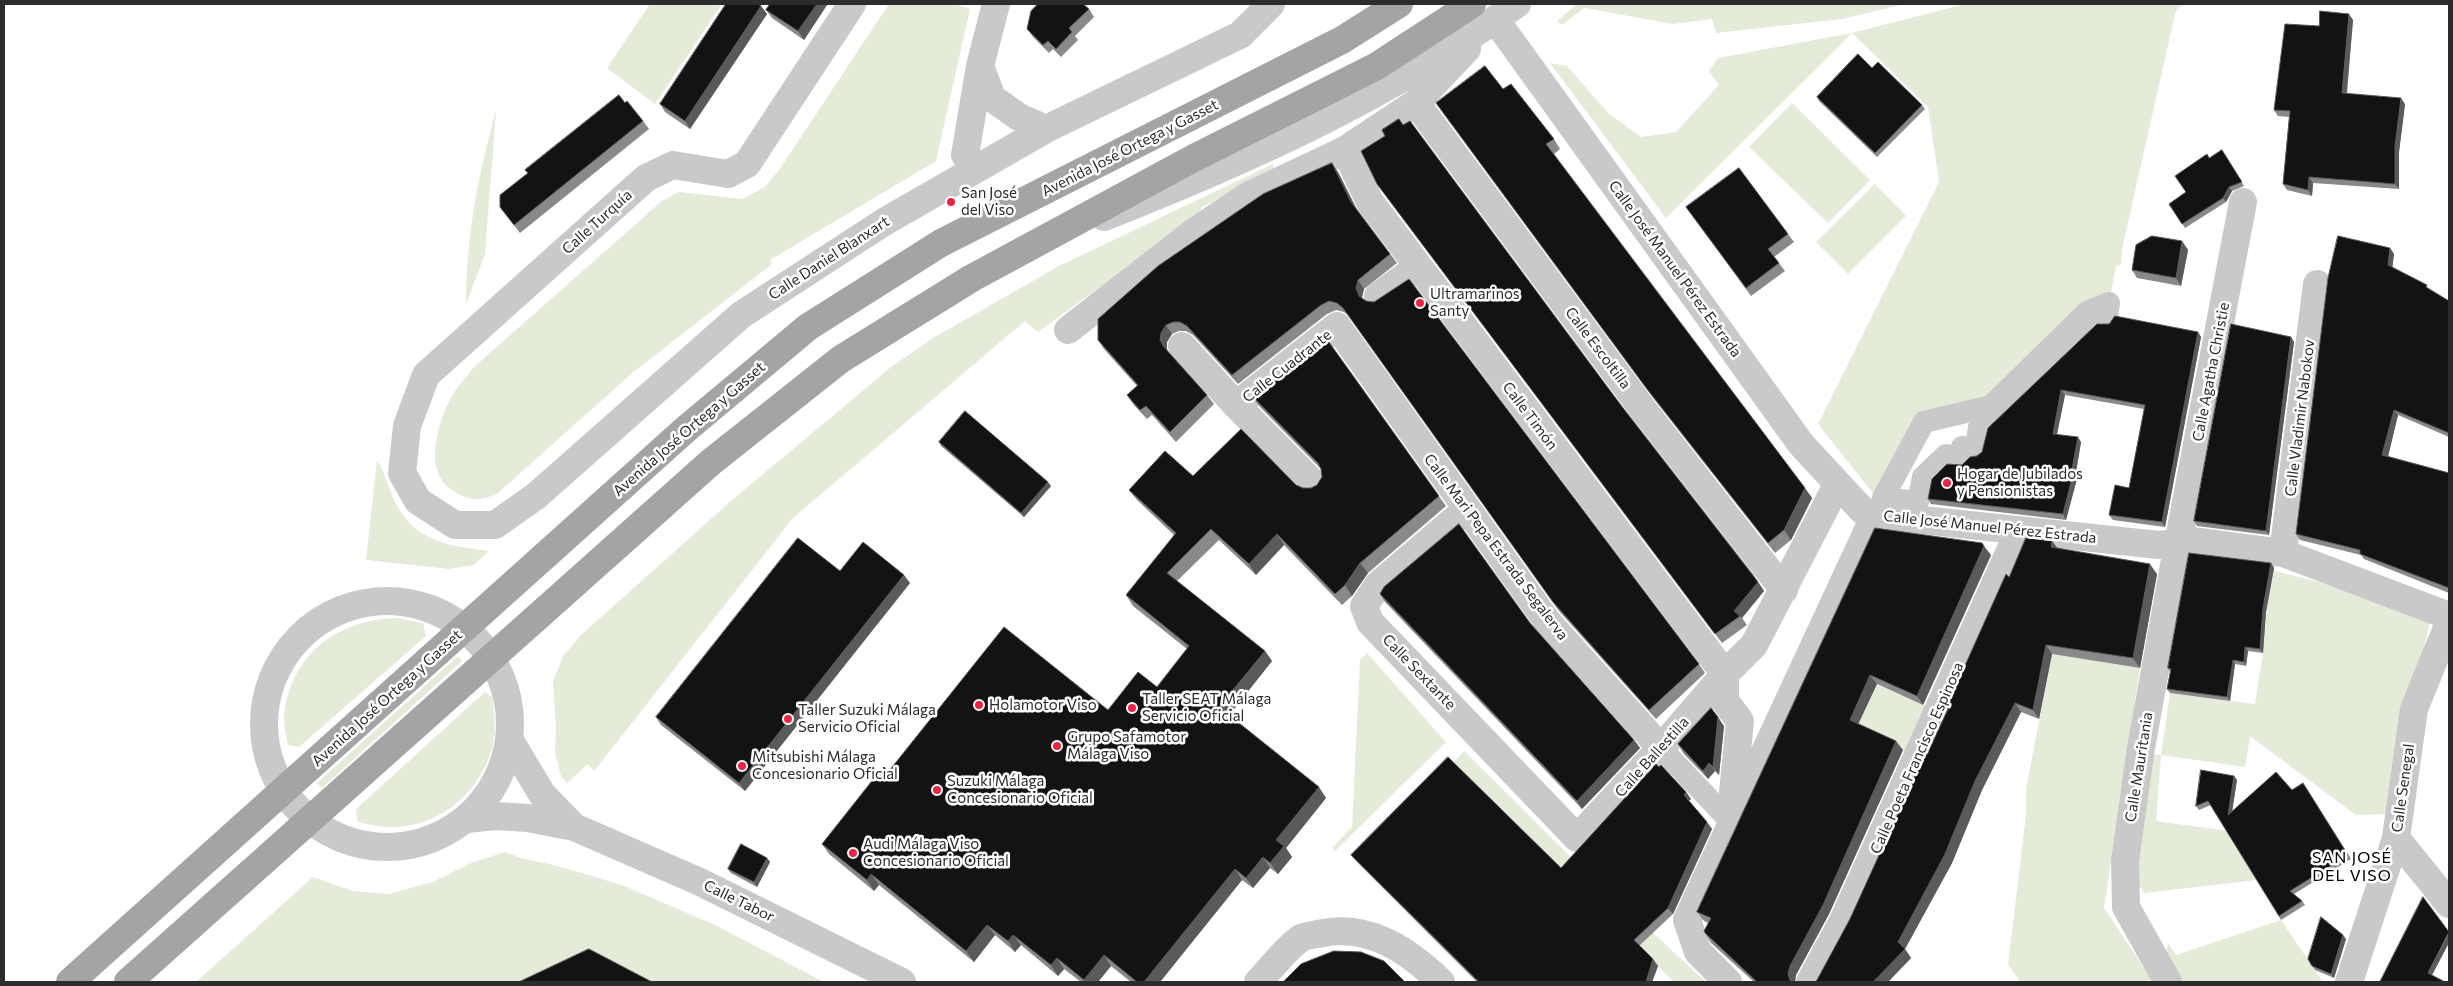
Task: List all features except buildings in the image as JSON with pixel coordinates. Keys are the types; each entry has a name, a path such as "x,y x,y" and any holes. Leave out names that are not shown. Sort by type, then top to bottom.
{"main road":[{"name":"Avenida José Ortega y Gasset","path":"70,982 686,429 808,327 941,243 1342,40 1398,4"},
{"path":"128,982 711,462 841,360 972,278 1194,158 1377,66 1472,4"}],"street":[{"name":"Calle Turquía","path":"418,500 402,474 402,462 406,426 426,375 646,178 674,165 728,174 747,164 852,4"},
{"path":"965,155 980,66 996,4"},
{"name":"Calle Daniel Blanxart","path":"418,500 455,525 495,525 536,496 741,315 884,222 1046,129 1240,35 1271,4"},
{"path":"1028,248 1259,154 1419,68 1506,12"},
{"path":"1068,330 1194,232 1246,197 1345,150 1416,103 1506,12"},
{"name":"Calle José Manuel Pérez Estrada","path":"1506,12 1802,444 1837,485 1862,510 1879,506 2019,531 2160,545 2192,541 2282,552 2449,616"},
{"path":"980,66 992,98 1019,117 1046,129"},
{"name":"Calle Escoltilla","path":"1416,103 1642,408 1784,590"},
{"name":"Calle Timón","path":"1345,150 1370,202 1726,674"},
{"name":"Calle Agatha Christie","path":"2178,543 2243,202"},
{"path":"1378,296 1418,267"},
{"name":"Calle Vladimir Nabokov","path":"2282,552 2317,284"},
{"path":"1728,982 1698,952 1686,920 1879,506 1924,422 1991,406 2087,312 2109,303 2106,317 2096,315 1979,428 1976,449 1962,447 1961,458 1946,455 1923,477 1918,502 1879,506"},
{"name":"Calle Cuadrante","path":"1236,405 1338,326"},
{"name":"Calle Mari Pepa Estrada Segalerva","path":"1338,326 1466,510 1547,621 1661,748 1731,822"},
{"name":"Calle Cuadrante","path":"1182,346 1236,405 1314,484"},
{"name":"Calle Ballestilla","path":"1577,838 1754,645 1837,485"},
{"name":"Calle Sextante","path":"1466,510 1378,585 1364,606 1370,622 1577,838"},
{"name":"Calle Poeta Francisco Espinosa","path":"1810,982 1843,921 2019,531"},
{"name":"Calle Mauritania","path":"2168,982 2126,907 2125,861 2141,748 2178,543"},
{"path":"379,600 419,604 464,627 477,638 493,658 507,689 512,723 507,756 494,788 467,819 431,840 391,848 350,842 309,822 292,804 272,768 264,742 265,701 279,663 305,631 339,609 379,600"},
{"name":"Calle Senegal","path":"2349,982 2396,838 2414,709 2449,624"},
{"path":"1726,674 1725,701 1740,721 1731,822"},
{"path":"1740,721 1764,724 1785,709"},
{"name":"Calle Tabor","path":"509,740 542,794 574,827"},
{"name":"Calle Tabor","path":"467,819 496,816 528,818 574,827 700,882 902,982"},
{"path":"2396,838 2449,904"},
{"path":"1258,982 1301,938 1338,930 1359,933 1389,942 1419,960 1441,982"}],"green space":[{"path":"650,4 722,4 655,104 607,68"},
{"path":"889,4 954,4 970,9 936,161 770,260 772,264 631,374 498,493 486,498 472,499 455,492 445,484 438,473 435,460 438,432 447,405 453,394 474,367 662,201 679,192 742,199 765,187 779,170"},
{"path":"1577,4 1905,4 1842,19 1716,33 1712,19 1673,24 1584,8 1562,25 1557,21"},
{"path":"1965,4 2184,4 2176,10 2122,249 2121,264 2116,266 2109,303 1991,406 1924,422 1876,497 1818,424 1939,182 1928,107 1852,33"},
{"path":"1852,33 1666,218 1550,63 1567,66 1608,113 1641,137 1676,132 1719,85 1709,71 1718,58"},
{"path":"1792,103 1870,180 1828,223 1749,147"},
{"path":"496,111 485,254 466,304 468,255 474,207"},
{"path":"1273,164 1274,169 1201,208 1203,213 1038,332 1025,321 793,518 594,771 588,764 567,783 561,776 555,754 556,727 553,682 563,656 580,636 731,501 891,367 933,338 1059,266"},
{"path":"1875,184 1906,216 1848,274 1816,242"},
{"path":"377,460 397,506 409,523 419,531 440,542 489,551 474,565 448,569 366,560"},
{"path":"2271,570 2342,588 2430,622 2385,814 2356,815 2250,736 2245,767 2161,755 2170,693 2255,704 2263,653"},
{"path":"396,618 423,623 426,636 299,747 288,745 284,718 288,696 295,676 306,659 320,645 336,634 374,620"},
{"path":"1367,653 1446,742 1335,851 1332,848 1352,827 1360,660"},
{"path":"2052,654 2140,668 2104,908 2152,980 2143,982 2020,982 2008,964 2026,815 2026,789"},
{"path":"458,656 462,661 322,788 317,783"},
{"path":"1877,685 1929,707 1908,753 1856,729"},
{"path":"485,692 492,697 495,719 494,741 481,774 469,791 454,805 437,816 418,823 399,827 378,826 357,821 356,809"},
{"path":"1464,751 1572,858 1706,982 1674,982 1453,763"},
{"path":"2148,754 2161,755 2156,821 2229,831 2257,880 2144,893 2141,888 2133,884"},
{"path":"505,852 524,859 554,865 622,885 715,925 824,982 196,982 313,877 353,891 388,894 433,882 471,863"},
{"path":"2281,920 2323,982 2180,982 2165,959 2168,943 2176,955"}],"place":[{"name":"San José del Viso","path":"951,202"},
{"name":"Ultramarinos Santy","path":"1420,303"},
{"name":"Hogar de Jubilados y Pensionistas","path":"1947,483"},
{"name":"Holamotor Viso","path":"979,705"},
{"name":"Taller SEAT Málaga Servicio Oficial","path":"1132,708"},
{"name":"Taller Suzuki Málaga Servicio Oficial","path":"788,719"},
{"name":"Grupo Safamotor Málaga Viso","path":"1057,746"},
{"name":"Mitsubishi Málaga Concesionario Oficial","path":"742,766"},
{"name":"Suzuki Málaga Concesionario Oficial","path":"937,790"},
{"name":"Audi Málaga Viso Concesionario Oficial","path":"853,853"}],"district":[{"name":"SAN JOSÉ DEL VISO","path":"2352,867"}]}
